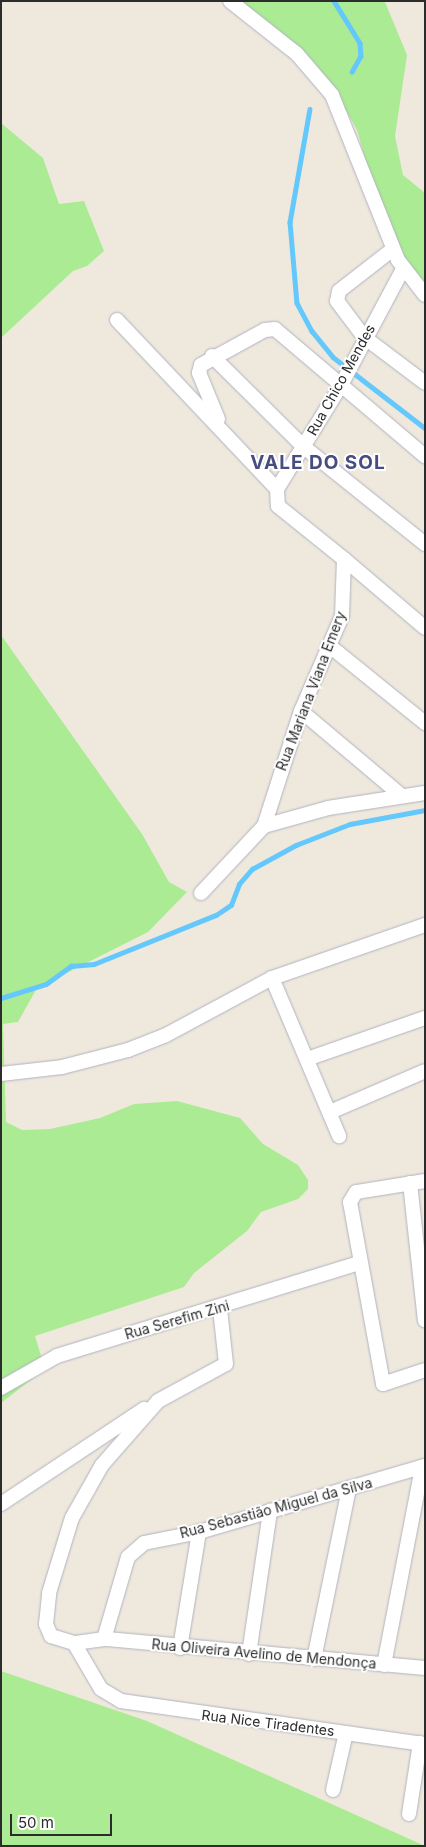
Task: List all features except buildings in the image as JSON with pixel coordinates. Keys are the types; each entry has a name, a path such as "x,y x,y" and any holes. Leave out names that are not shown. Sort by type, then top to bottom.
{"street":[{"path":"230,1 297,54 332,95 403,269 425,295"},
{"path":"394,249 337,296 339,308 364,337 425,383"},
{"name":"Rua Chico Mendes","path":"276,489 304,447 342,382 364,337 403,269"},
{"path":"117,320 222,429 276,489 278,506 425,628"},
{"path":"222,429 199,374 212,356 264,330 280,331 342,382 425,456"},
{"path":"212,356 304,447 425,544"},
{"name":"Rua Mariana Viana Emery","path":"264,826 301,711 331,647 344,602 344,559"},
{"path":"331,647 425,723"},
{"path":"301,711 402,796"},
{"path":"201,893 264,826 312,811 425,794"},
{"path":"1,1074 62,1067 128,1050 173,1031 272,978 425,925"},
{"path":"272,978 339,1136"},
{"path":"307,1059 425,1018"},
{"path":"330,1112 425,1070"},
{"path":"425,1181 356,1192 350,1202 359,1263 382,1381 388,1385 425,1370"},
{"path":"410,1183 425,1320"},
{"name":"Rua Serefim Zini","path":"1,1388 57,1356 220,1309 359,1263"},
{"path":"1,1504 158,1401 226,1364 220,1309"},
{"path":"74,1643 51,1636 46,1624 65,1536 102,1465 158,1401"},
{"path":"384,1665 423,1467"},
{"name":"Rua Sebastião Miguel da Silva","path":"104,1639 119,1581 135,1548 198,1532 423,1467"},
{"path":"314,1659 349,1489"},
{"path":"249,1654 270,1511"},
{"path":"180,1648 198,1532"},
{"name":"Rua Oliveira Avelino de Mendonça","path":"74,1643 104,1639 180,1648 425,1668"},
{"name":"Rua Nice Tiradentes","path":"74,1643 101,1689 113,1698 423,1744"},
{"path":"333,1790 346,1732"},
{"path":"409,1814 423,1744"}],"green space":[{"path":"239,1 385,2 407,55 395,136 403,175 425,193 425,283 407,264 380,210 357,130 337,94"},
{"path":"1,123 43,158 59,204 84,201 104,251 87,266 73,271 1,338"},
{"path":"1,635 142,834 169,882 187,892 148,932 37,988 18,1022 3,1024 6,1122 22,1130 50,1129 100,1118 134,1104 177,1101 240,1118 263,1144 298,1165 308,1180 308,1189 298,1199 261,1212 247,1231 194,1273 184,1287 35,1336 45,1369 1,1403"},
{"path":"1,1671 147,1721 425,1846 1,1846"}],"waterway":[{"path":"334,1 360,43 361,56 352,72"},
{"path":"310,109 290,222 297,303 312,331 333,357 425,428"},
{"path":"1,998 46,984 71,966 94,964 216,915 231,905 239,884 252,869 296,845 350,824 425,810"}],"district":[{"name":"VALE DO SOL","path":"318,463"}]}
